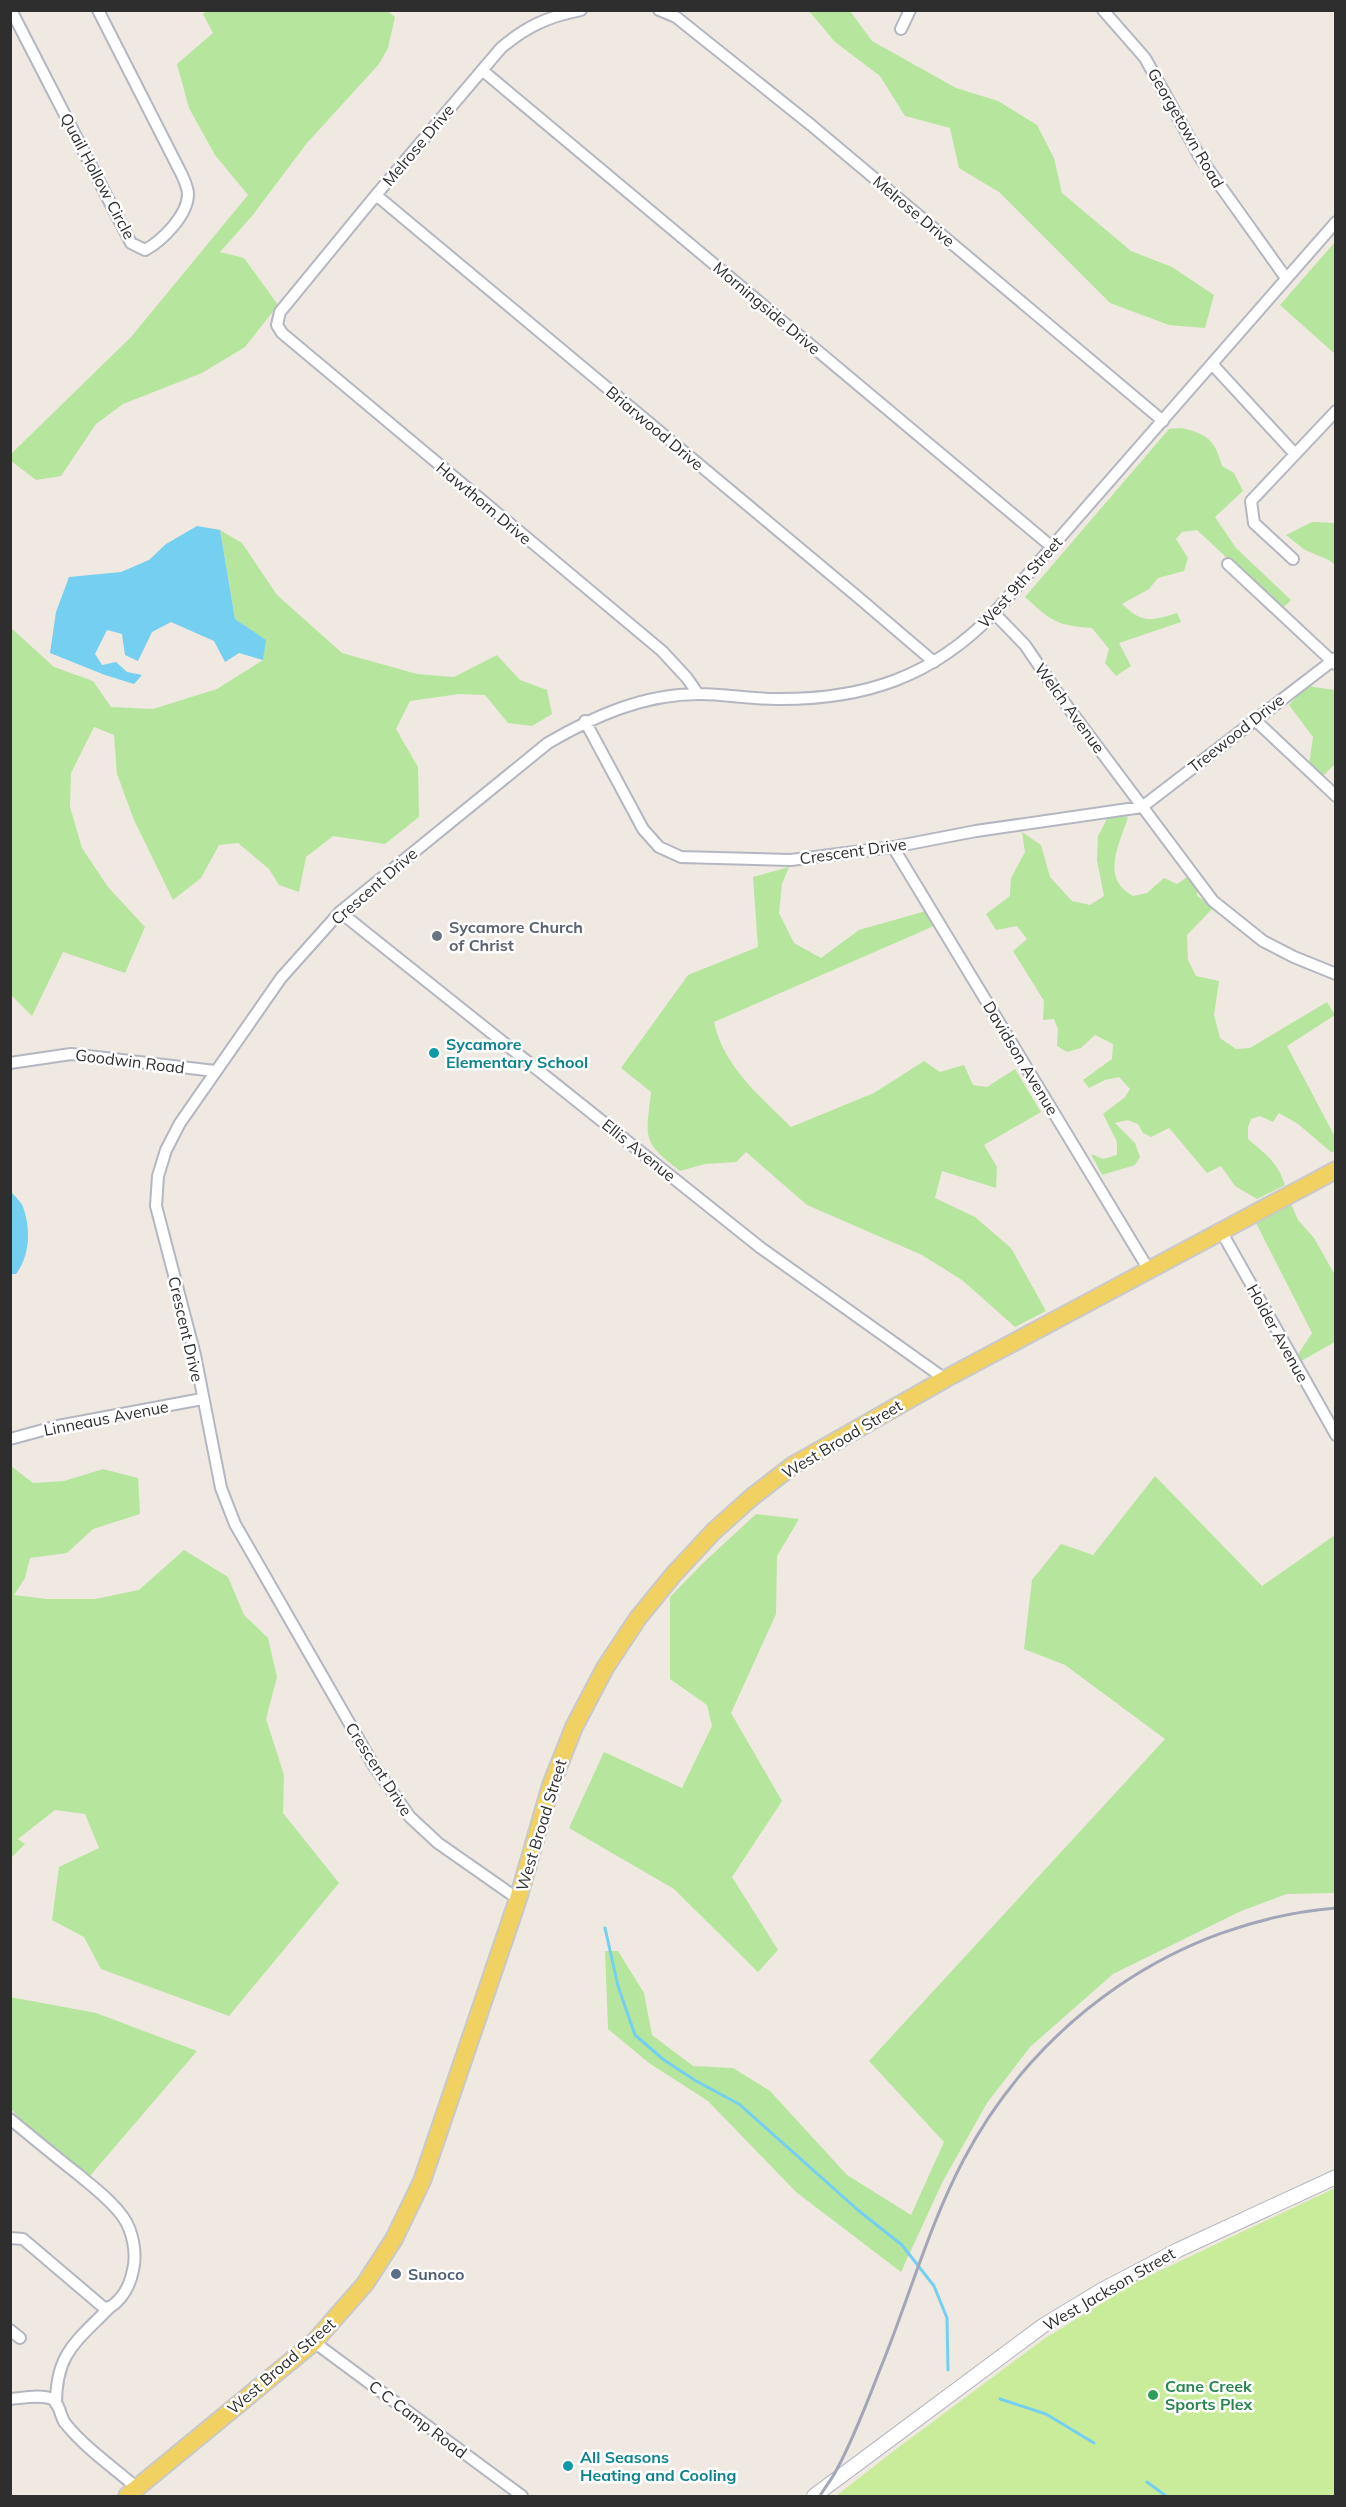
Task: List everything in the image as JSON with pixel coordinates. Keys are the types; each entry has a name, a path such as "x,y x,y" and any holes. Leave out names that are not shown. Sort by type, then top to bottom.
{"main road":[{"name":"West Broad Street","path":"132,2492 314,2342 365,2284 394,2239 422,2181 518,1899 551,1785 574,1727 605,1668 638,1618 667,1582 714,1531 752,1497 792,1467 945,1379 1335,1170"}],"street":[{"name":"Quail Hollow Circle","path":"11,10 127,236 131,243 144,250 156,244 171,229 182,211 188,193 182,175 98,10"},
{"name":"Melrose Drive","path":"280,312 501,48 522,31 549,18 581,10"},
{"name":"Melrose Drive","path":"659,10 676,17 811,125 1163,421"},
{"path":"901,29 910,10"},
{"name":"Georgetown Road","path":"1103,10 1145,58 1201,159 1286,278"},
{"name":"Morningside Drive","path":"482,70 1052,547"},
{"name":"Briarwood Drive","path":"376,195 934,662"},
{"name":"West 9th Street","path":"585,721 631,704 698,694 774,699 824,699 857,693 898,681 954,650 994,613 1335,222"},
{"name":"Hawthorn Drive","path":"280,312 277,325 282,333 662,651 687,678 698,694"},
{"path":"1212,364 1294,453"},
{"path":"1293,559 1254,523 1251,501 1335,411"},
{"path":"1228,564 1334,661"},
{"name":"Welch Avenue","path":"994,613 1025,645 1142,807"},
{"name":"Treewood Drive","path":"1142,807 1254,719 1334,661"},
{"path":"1254,719 1335,796"},
{"name":"Crescent Drive","path":"518,1899 438,1843 410,1817 386,1784 235,1524 221,1488 195,1356 156,1206 158,1176 166,1150 180,1123 281,978 340,912 548,743 585,721 643,829 659,847 681,857 791,860 893,847 976,831 1142,807"},
{"path":"1142,807 1213,901 1236,922 1294,957 1335,974"},
{"name":"Davidson Avenue","path":"893,847 1149,1270"},
{"name":"Ellis Avenue","path":"340,912 761,1248 945,1379"},
{"name":"Goodwin Road","path":"10,1063 71,1054 215,1071"},
{"name":"Holder Avenue","path":"1221,1231 1335,1435"},
{"name":"Linneaus Avenue","path":"10,1439 58,1426 202,1399"},
{"path":"10,2119 107,2199 130,2229 134,2267 130,2285 118,2303 109,2308 64,2356 59,2370 56,2404 62,2419 72,2432 132,2492"},
{"name":"West Jackson Street","path":"814,2496 1044,2325 1102,2290 1178,2250 1335,2177"},
{"path":"10,2238 23,2239 103,2307 109,2308"},
{"path":"10,2330 20,2338"},
{"name":"C C Camp Road","path":"314,2342 522,2496"},
{"path":"10,2399 45,2397 56,2404"}],"green space":[{"path":"208,10 386,10 395,17 388,48 379,64 307,143 252,216 220,252 244,258 278,305 245,347 202,373 123,404 96,424 61,476 36,480 11,461 11,454 131,337 248,195 215,155 189,108 177,64 213,33 203,14"},
{"path":"809,11 850,11 872,41 956,88 998,101 1037,125 1054,158 1062,193 1131,251 1172,267 1214,295 1205,328 1169,325 1110,303 999,192 959,168 950,128 905,116 880,76 835,42"},
{"path":"1335,242 1335,354 1280,305"},
{"path":"1182,428 1198,433 1209,440 1222,466 1234,473 1243,491 1215,517 1236,548 1291,600 1282,609 1197,530 1182,532 1176,539 1188,558 1184,571 1158,578 1149,589 1122,604 1142,618 1154,619 1177,613 1181,622 1119,643 1131,666 1116,676 1105,663 1109,649 1092,628 1070,626 1055,620 1025,597 1169,429"},
{"path":"1312,522 1335,523 1335,565 1305,550 1286,535"},
{"path":"220,530 242,543 277,595 342,653 417,674 454,677 497,655 520,680 547,690 552,714 532,726 508,723 485,695 459,694 410,701 396,729 418,767 419,817 385,844 333,836 306,857 299,892 279,885 269,869 238,843 219,845 201,878 173,900 134,820 117,774 114,735 94,727 71,773 70,807 82,848 108,887 145,927 125,973 63,952 32,1016 11,995 10,627 54,667 93,681 111,707 153,709 217,689 263,660 265,640 235,619"},
{"path":"1307,686 1335,690 1335,764 1321,778 1309,765 1313,737 1289,705"},
{"path":"1109,815 1128,817 1115,861 1117,880 1123,889 1133,896 1147,893 1164,878 1177,884 1189,876 1197,887 1197,896 1214,907 1187,935 1188,960 1196,976 1219,981 1214,1015 1220,1038 1236,1049 1250,1048 1327,1002 1335,1015 1287,1046 1335,1137 1335,1152 1331,1152 1298,1124 1279,1113 1273,1122 1260,1116 1251,1119 1248,1139 1275,1164 1285,1185 1257,1199 1235,1186 1221,1166 1207,1173 1169,1128 1151,1137 1143,1133 1138,1124 1127,1120 1115,1123 1135,1143 1140,1157 1135,1165 1102,1175 1091,1154 1103,1159 1117,1155 1117,1142 1103,1114 1125,1097 1130,1089 1119,1077 1105,1080 1089,1088 1083,1080 1112,1059 1113,1044 1095,1035 1081,1048 1067,1052 1057,1046 1058,1029 1054,1019 1043,1020 1044,1001 1013,951 1027,939 1017,926 996,930 986,914 1010,896 1011,878 1025,852 1022,832 1041,845 1050,877 1072,901 1090,905 1104,896 1097,860 1098,836"},
{"path":"789,867 782,884 779,913 794,943 821,958 859,930 926,911 934,926 714,1022 719,1038 734,1067 791,1127 874,1093 924,1061 940,1072 964,1065 973,1085 987,1087 1015,1069 1041,1112 984,1145 997,1167 996,1188 942,1171 935,1198 975,1217 1011,1248 1046,1311 1015,1327 962,1280 922,1255 807,1205 746,1152 736,1162 705,1164 680,1171 652,1145 648,1129 651,1092 621,1068 688,975 758,947 753,877"},
{"path":"1291,1204 1298,1220 1314,1238 1335,1275 1335,1342 1301,1361 1297,1356 1312,1333 1256,1223"},
{"path":"11,1466 33,1483 64,1481 103,1469 138,1478 140,1514 93,1529 67,1553 30,1558 25,1578 14,1595 47,1599 95,1599 139,1590 184,1550 228,1577 244,1615 268,1638 277,1677 266,1719 284,1775 283,1813 339,1883 229,2016 101,1969 84,1937 52,1920 59,1867 99,1848 85,1814 55,1810 18,1839 25,1844 11,1858"},
{"path":"1155,1476 1262,1586 1335,1535 1335,1893 1287,1894 1241,1911 1113,1974 1030,2047 987,2103 943,2181 901,2272 796,2192 708,2101 649,2063 608,2029 605,1951 618,1951 644,1993 652,2035 693,2066 733,2068 770,2091 847,2175 911,2215 944,2142 869,2061 1165,1739 1065,1665 1024,1649 1032,1580 1061,1544 1093,1555"},
{"path":"756,1514 799,1519 777,1556 776,1614 731,1713 782,1801 732,1877 778,1950 758,1972 674,1889 569,1828 604,1752 682,1788 712,1726 707,1705 670,1679 670,1597"},
{"path":"10,1997 96,2013 197,2051 83,2184 11,2109"},
{"name":"Cane Creek Sports Plex","path":"1335,2188 1335,2496 836,2496 1044,2339 1136,2282"}],"water":[{"path":"197,526 220,530 235,619 266,640 263,660 239,653 225,662 214,641 171,622 152,632 138,661 125,655 122,634 107,630 95,654 102,665 116,662 127,672 142,675 134,684 50,653 56,612 69,577 121,572 149,560 166,544"},
{"path":"11,1192 23,1207 28,1233 24,1259 16,1274 11,1274"}],"waterway":[{"path":"605,1928 618,1986 635,2035 664,2060 696,2081 739,2104 859,2211 902,2245 934,2286 947,2318 948,2370"},
{"path":"1000,2399 1046,2414 1094,2443"},
{"path":"1147,2482 1166,2496"}],"railway":[{"path":"820,2496 835,2473 857,2428 895,2332 931,2231 952,2183 994,2109 1031,2063 1072,2022 1118,1986 1168,1956 1221,1933 1278,1917 1336,1908"}],"place":[{"name":"Sycamore Church of Christ","path":"437,936"},
{"name":"Sycamore Elementary School","path":"434,1053"},
{"name":"Sunoco","path":"396,2274"},
{"name":"Cane Creek Sports Plex","path":"1153,2395"},
{"name":"All Seasons Heating and Cooling","path":"568,2466"}]}
